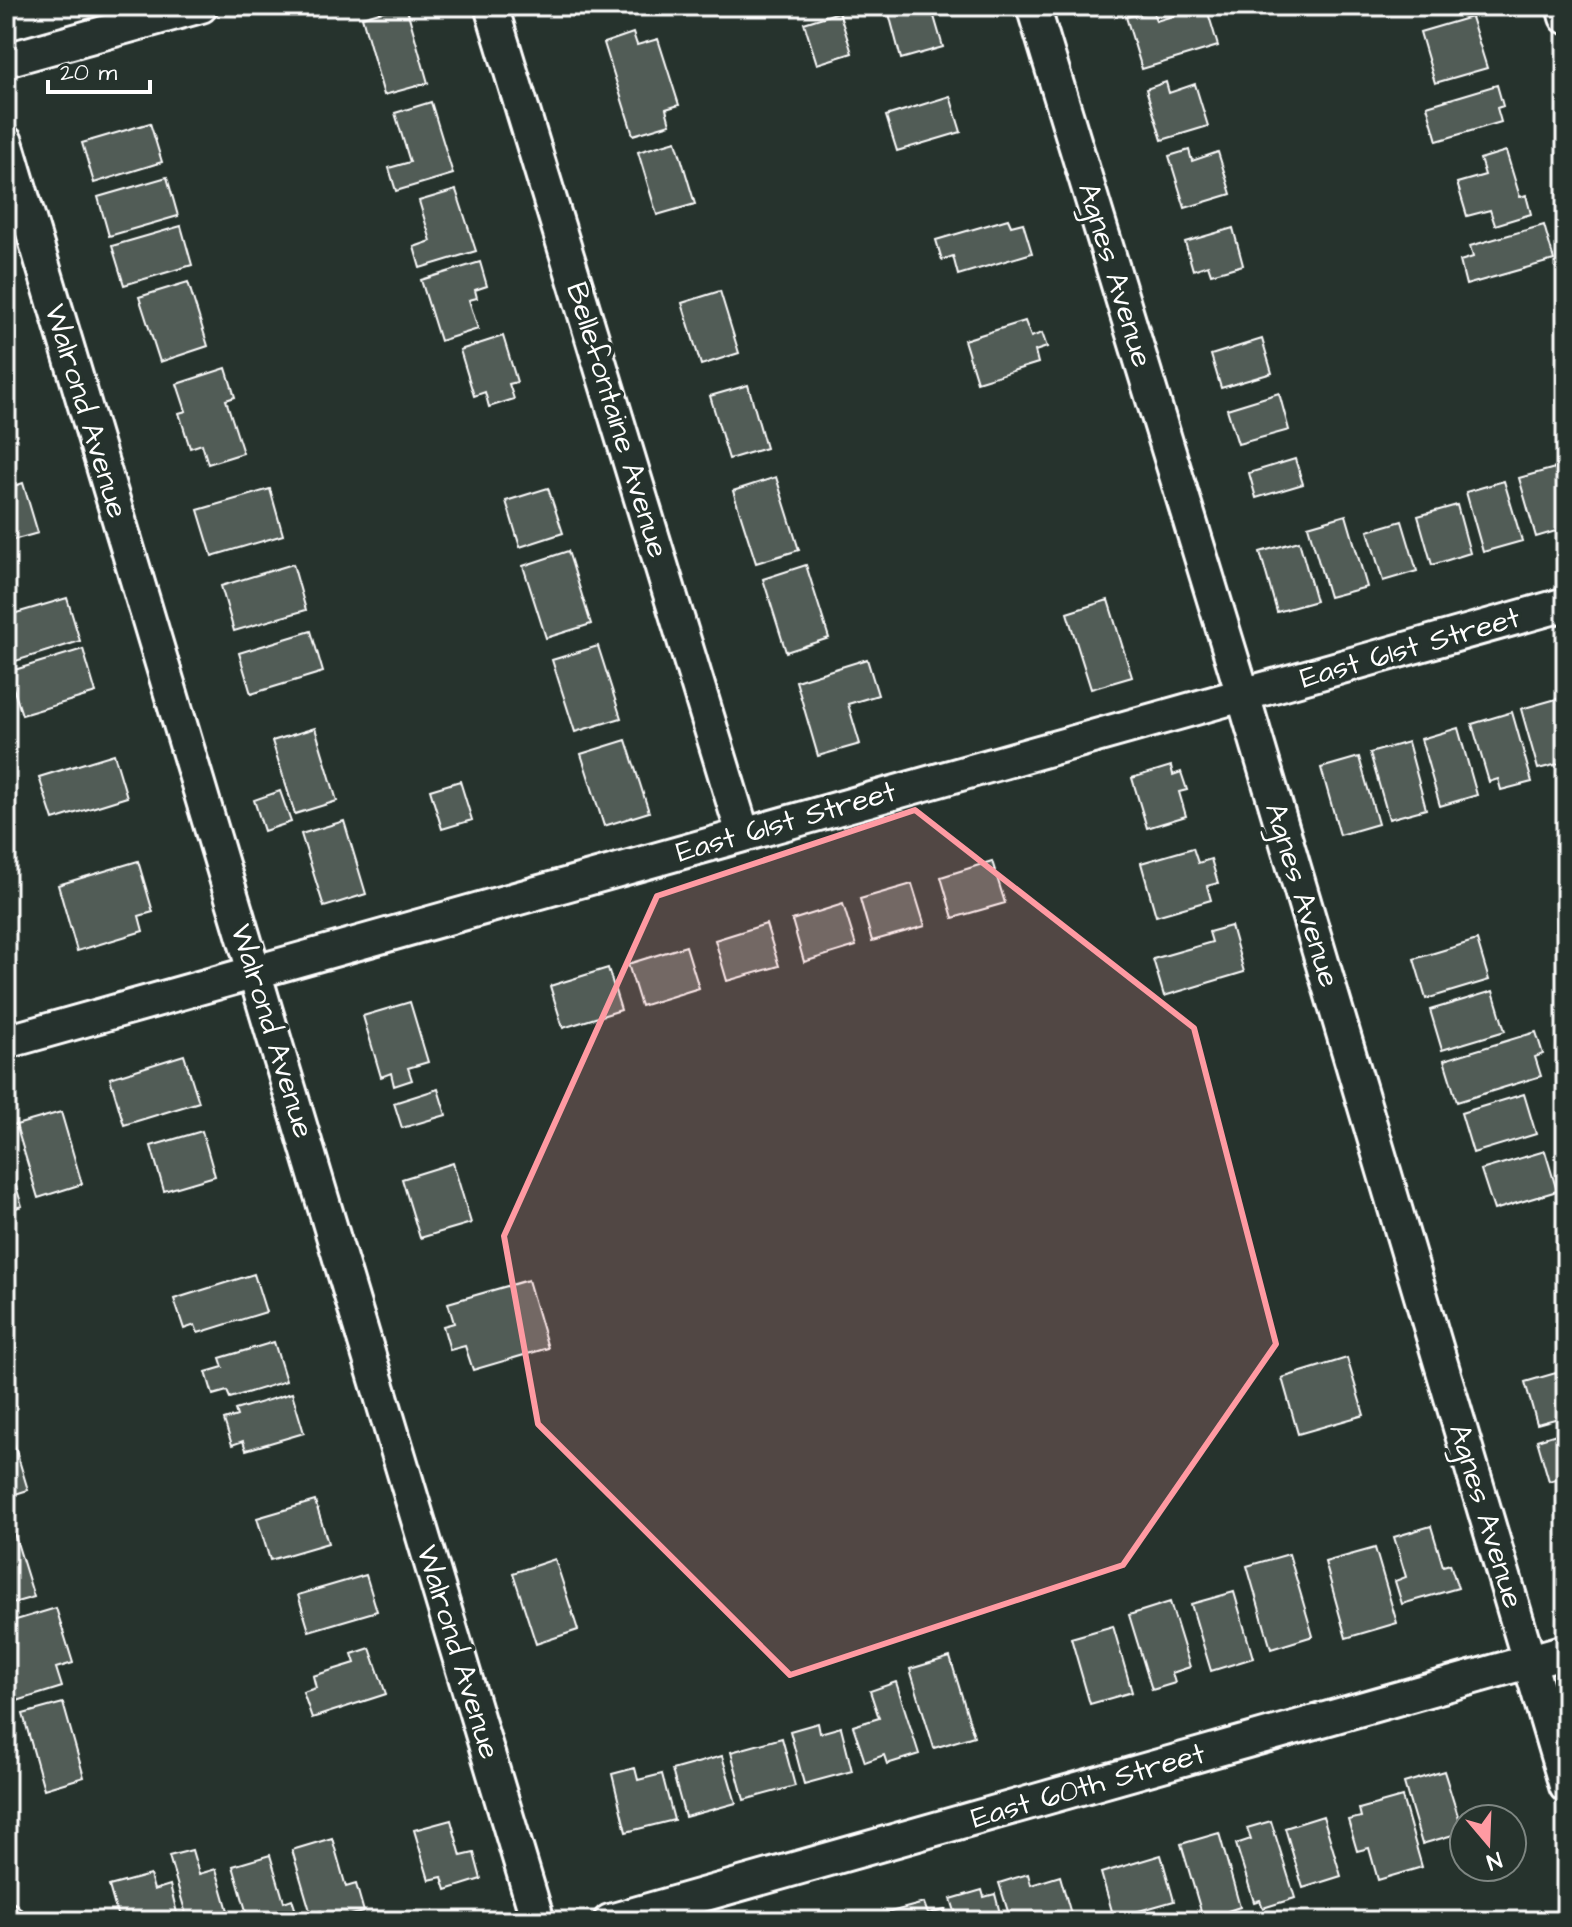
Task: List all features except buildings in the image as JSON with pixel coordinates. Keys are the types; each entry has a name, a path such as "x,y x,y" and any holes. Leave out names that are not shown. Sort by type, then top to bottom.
{"street":[{"path":"6,60 201,6"},
{"name":"Bellefontaine Avenue","path":"491,6 743,834"},
{"name":"Agnes Avenue","path":"1033,6 1243,695 1566,1786"},
{"path":"1563,6 1566,17"},
{"name":"Walrond Avenue","path":"6,142 538,1921"},
{"name":"East 61st Street","path":"6,1042 1566,604"},
{"name":"East 60th Street","path":"610,1921 1566,1651"}],"highlighted area":[{"path":"915,810 1194,1028 1276,1344 1123,1565 790,1675 538,1424 504,1236 657,896"}]}
